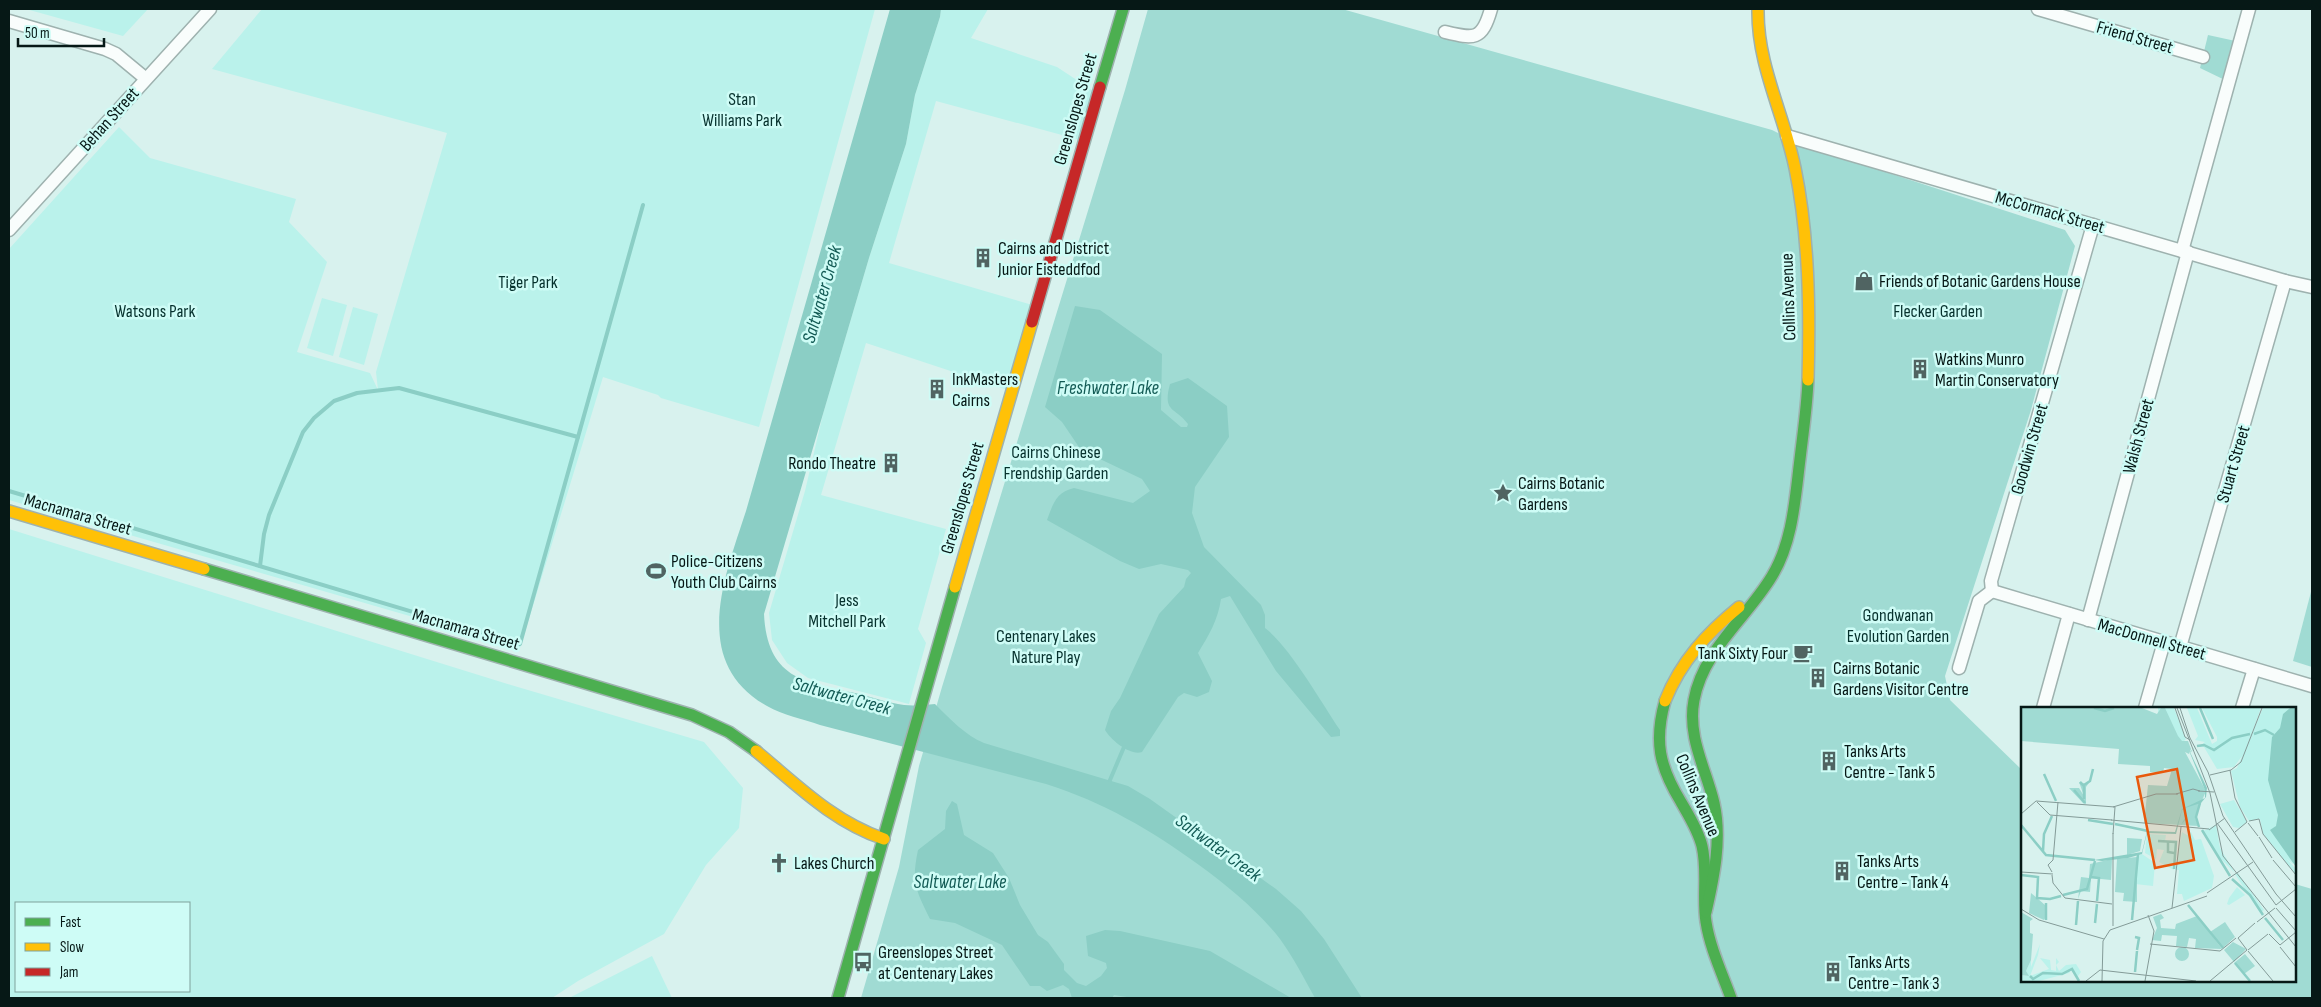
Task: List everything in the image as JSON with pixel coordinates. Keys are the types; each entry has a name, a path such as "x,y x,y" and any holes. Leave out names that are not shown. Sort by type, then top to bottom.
{"street":[{"name":"Behan Street","path":"9,230 145,78 210,9"},
{"name":"Greenslopes Street","path":"838,998 906,755 1123,9"},
{"path":"1444,32 1468,38 1475,36 1482,32 1491,9"},
{"name":"Collins Avenue","path":"1706,912 1714,876 1717,825 1714,805 1695,748 1691,726 1694,696 1701,677 1723,638 1766,584 1778,563 1791,524 1802,444 1808,369 1802,220 1795,169 1758,36 1758,9"},
{"name":"Friend Street","path":"2038,9 2203,57"},
{"name":"Walsh Street","path":"2088,620 2250,9"},
{"path":"9,21 105,48 116,54 145,78"},
{"name":"McCormack Street","path":"1787,136 2312,287"},
{"name":"Goodwin Street","path":"1992,591 1991,581 2093,225"},
{"name":"Stuart Street","path":"2180,647 2286,281"},
{"name":"Macnamara Street","path":"9,512 692,715 711,723 742,741 808,797 844,823 863,833 884,839"},
{"name":"Collins Avenue","path":"1731,998 1706,923 1706,875 1702,846 1692,819 1664,770 1658,740 1659,721 1669,689 1698,645 1718,623 1766,584"},
{"path":"1959,668 1979,601 1992,591"},
{"name":"MacDonnell Street","path":"1992,591 2312,686"},
{"path":"2043,707 2069,614"},
{"path":"2145,707 2164,642"},
{"path":"1698,645 1706,646 1713,654"},
{"path":"2242,707 2254,668"},
{"name":"Collins Avenue","path":"1717,958 1721,998"}],"green space":[{"path":"26,9 148,9 123,36"},
{"path":"262,9 875,9 759,427 661,398 658,395 603,377 520,648 9,500 9,249 119,127 150,158 296,199 289,222 327,262 297,352 370,373 378,390 376,372 447,133 212,69"},
{"name":"Jess Mitchell Park","path":"941,9 988,9 971,38 1057,67 1098,94 1084,141 936,101 889,263 1036,306 1011,391 866,343 821,495 946,529 918,629 926,643 909,704 808,678 787,663 772,640 769,613 805,491 823,414 869,258 906,144 915,95"},
{"name":"Cairns Botanic Gardens","path":"1148,9 1342,9 1772,130 1805,146 2065,230 2075,246 2031,410 1945,676 1950,700 2021,769 2021,982 2296,982 2296,884 2312,889 2312,998 861,998 899,867 919,766"},
{"path":"2208,35 2240,42 2229,82 2200,68"},
{"path":"322,298 347,305 333,356 307,348"},
{"path":"353,307 378,314 364,365 339,357"},
{"path":"9,529 511,685 704,742 743,788 739,828 706,865 664,934 578,981 552,998 9,998"},
{"path":"2312,588 2312,667 2293,661"},
{"path":"652,956 672,998 569,998"}],"water":[{"name":"Saltwater Creek","path":"890,9 941,9 915,95 906,144 869,258 764,614 772,652 780,664 804,680 898,704 935,704 964,731 984,743 1128,786 1150,799 1276,889 1301,911 1324,939 1362,998 1315,998 1280,939 1232,890 1163,840 1107,808 1046,784 820,725 780,712 767,706 743,688 728,666 721,642 719,616 729,563 746,511"},
{"name":"Freshwater Lake","path":"1075,306 1100,310 1162,354 1161,410 1181,427 1187,427 1188,424 1169,405 1168,393 1170,384 1188,378 1227,406 1229,437 1195,487 1192,513 1204,547 1261,605 1265,615 1265,628 1285,648 1305,676 1340,730 1340,736 1331,737 1276,671 1230,596 1221,599 1215,621 1198,653 1212,681 1209,692 1197,697 1184,693 1178,697 1142,752 1132,752 1116,742 1105,730 1111,711 1120,698 1159,614 1184,587 1186,579 1191,573 1188,570 1161,564 1139,569 1120,561 1047,520 1053,504 1059,496 1063,492 1074,488 1133,503 1150,491 1142,479 1081,450 1062,422 1045,407"},
{"name":"Saltwater Lake","path":"952,801 957,804 964,835 993,853 1009,878 1020,905 1038,935 1048,942 1064,964 1064,970 1077,983 1086,986 1101,976 1107,968 1106,963 1088,956 1086,936 1105,930 1120,931 1210,951 1291,998 1133,998 1114,995 1112,998 1072,998 1069,989 1063,985 1047,991 1040,986 1030,986 1002,945 955,923 930,919 921,901 915,879 918,850 945,829 946,811"}],"waterway":[{"path":"9,491 520,644 643,205"},
{"path":"260,566 264,534 269,515 303,432 314,418 334,401 357,393 399,388 578,437"},
{"path":"1110,780 1124,747"}],"traffic: fast":[{"path":"1100,87 1123,9"},
{"path":"1706,912 1716,858 1717,830 1711,790 1695,740 1693,727 1694,700 1706,665 1762,591 1772,576 1785,549 1792,519 1805,420 1808,380"},
{"path":"204,569 692,715 729,732 756,751"},
{"path":"838,998 955,587"},
{"path":"1665,701 1659,741 1663,765 1693,823 1702,846 1705,865 1706,922 1713,951 1731,998"}],"traffic: slow":[{"path":"1758,9 1759,30 1766,70 1790,148 1800,194 1808,273 1808,380"},
{"path":"955,587 1032,322"},
{"path":"9,511 204,569"},
{"path":"1665,701 1679,673 1696,649 1716,627 1739,607"},
{"path":"756,751 831,812 884,839"}],"traffic: jam":[{"path":"1032,322 1100,87"}],"place":[{"name":"Cairns and District Junior Eisteddfod","path":"983,258"},
{"name":"Friends of Botanic Gardens House","path":"1864,281"},
{"name":"Watkins Munro Martin Conservatory","path":"1920,369"},
{"name":"InkMasters Cairns","path":"937,389"},
{"name":"Rondo Theatre","path":"891,463"},
{"name":"Cairns Botanic Gardens","path":"1503,493"},
{"name":"Police-Citizens Youth Club Cairns","path":"656,571"},
{"name":"Tank Sixty Four","path":"1803,653"},
{"name":"Cairns Botanic Gardens Visitor Centre","path":"1818,678"},
{"name":"Tanks Arts Centre - Tank 5","path":"1829,761"},
{"name":"Lakes Church","path":"779,863"},
{"name":"Tanks Arts Centre - Tank 4","path":"1842,871"},
{"name":"Greenslopes Street at Centenary Lakes","path":"863,962"},
{"name":"Tanks Arts Centre - Tank 3","path":"1833,972"}],"park label":[{"name":"Stan Williams Park","path":"742,109"},
{"name":"Tiger Park","path":"528,282"},
{"name":"Watsons Park","path":"155,311"},
{"name":"Flecker Garden","path":"1938,311"},
{"name":"Cairns Chinese Frendship Garden","path":"1056,462"},
{"name":"Gondwanan Evolution Garden","path":"1898,625"},
{"name":"Centenary Lakes Nature Play","path":"1046,646"}]}
